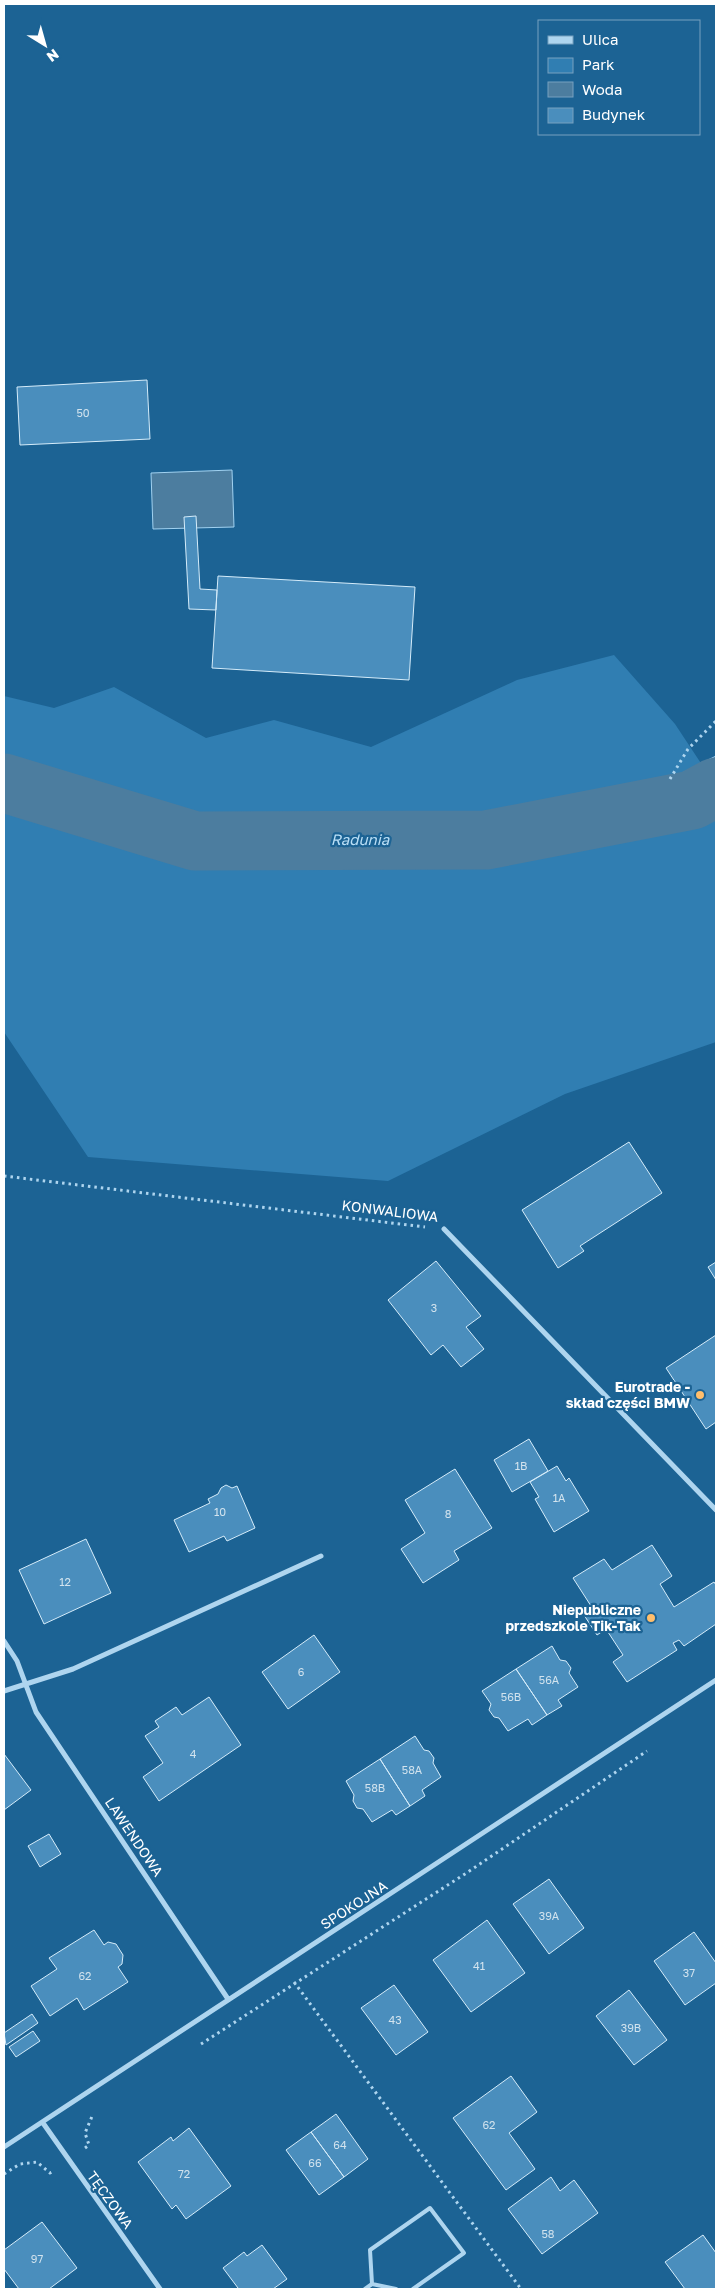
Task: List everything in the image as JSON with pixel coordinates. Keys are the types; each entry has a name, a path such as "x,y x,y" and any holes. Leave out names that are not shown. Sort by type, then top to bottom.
{"street":[{"name":"KONWALIOWA","path":"444,1229 716,1510"},
{"path":"4,1691 73,1670 321,1556"},
{"path":"4,1641 17,1661 25,1686"},
{"name":"SPOKOJNA","path":"4,2147 716,1680"},
{"name":"LAWENDOWA","path":"25,1686 36,1712 228,1999"},
{"name":"TĘCZOWA","path":"43,2123 160,2289"}],"lane":[{"path":"372,2284 370,2250 430,2208 464,2253 413,2289"},
{"path":"365,2289 372,2284 396,2289"}],"path":[{"path":"670,779 688,749 716,722"},
{"name":"KONWALIOWA","path":"4,1176 444,1229"},
{"path":"197,2046 468,1872 655,1746"},
{"path":"292,1980 521,2289"},
{"path":"89,2145 85,2133 91,2115 99,2110"},
{"path":"4,2174 20,2164 37,2162 50,2173"}],"green space":[{"path":"614,655 675,724 716,786 716,1042 565,1094 388,1181 88,1157 4,1032 4,696 54,708 114,687 206,738 274,720 371,747 517,680"}],"water":[{"path":"232,470 234,527 153,529 151,473"},
{"path":"716,756 716,808 696,815 649,821 644,792"}],"building":[{"path":"147,380 150,439 20,445 17,387"},
{"path":"196,516 200,589 217,590 216,610 189,609 184,517"},
{"path":"218,576 415,587 409,680 212,668"},
{"path":"629,1142 662,1193 580,1246 584,1251 558,1268 522,1210"},
{"path":"436,1261 481,1316 466,1327 484,1349 461,1367 443,1345 431,1355 388,1300"},
{"path":"716,1262 716,1280 708,1267"},
{"name":"Eurotrade - skład części BMW","path":"716,1335 716,1422 706,1429 666,1368"},
{"path":"529,1439 548,1471 512,1492 494,1460"},
{"path":"557,1466 566,1481 569,1478 589,1511 554,1532 535,1499 539,1497 530,1482"},
{"path":"455,1469 492,1528 454,1551 459,1560 423,1583 401,1549 425,1533 405,1500"},
{"path":"226,1485 232,1488 237,1486 255,1528 227,1541 224,1536 189,1552 174,1520 210,1503 208,1499 218,1494 221,1488"},
{"path":"86,1539 111,1593 44,1624 19,1570"},
{"name":"Niepubliczne przedszkole Tik-Tak","path":"652,1545 672,1576 660,1584 674,1607 714,1582 716,1585 716,1624 684,1646 679,1640 673,1643 677,1650 627,1682 613,1662 623,1655 606,1629 597,1635 582,1612 591,1606 573,1578 604,1559 612,1570"},
{"path":"314,1635 340,1672 288,1709 262,1672"},
{"path":"552,1646 560,1660 566,1661 571,1668 569,1673 578,1687 558,1700 562,1706 547,1715 516,1669"},
{"path":"516,1669 547,1715 532,1725 528,1719 508,1731 499,1718 494,1717 489,1710 491,1704 482,1691"},
{"path":"209,1697 241,1745 159,1801 143,1777 163,1763 145,1736 159,1727 155,1721 176,1707 182,1715"},
{"path":"415,1736 424,1750 429,1751 434,1758 433,1763 441,1777 422,1790 425,1796 410,1806 380,1759"},
{"path":"4,1754 31,1790 4,1810"},
{"path":"380,1759 410,1806 396,1815 392,1810 372,1822 363,1809 357,1808 353,1801 354,1795 346,1781"},
{"path":"49,1834 61,1854 40,1867 28,1846"},
{"path":"549,1879 584,1928 549,1954 513,1904"},
{"path":"487,1920 525,1973 471,2012 433,1960"},
{"path":"94,1930 104,1945 108,1942 116,1944 123,1955 122,1964 118,1967 128,1982 84,2010 77,1998 50,2016 31,1986 57,1969 49,1958"},
{"path":"694,1932 716,1963 716,1983 685,2005 654,1961"},
{"path":"394,1985 428,2032 396,2055 361,2008"},
{"path":"629,1990 667,2040 634,2065 596,2016"},
{"path":"32,2014 38,2023 6,2045 4,2033"},
{"path":"33,2031 40,2041 16,2057 9,2047"},
{"path":"511,2076 537,2112 509,2133 535,2169 506,2190 453,2118"},
{"path":"336,2114 368,2159 344,2177 311,2132"},
{"path":"189,2128 231,2186 186,2219 176,2205 172,2209 138,2162 171,2137 173,2141"},
{"path":"311,2132 344,2177 319,2195 286,2150"},
{"path":"551,2177 560,2191 574,2180 598,2213 542,2254 508,2209"},
{"path":"42,2222 77,2268 49,2289 19,2289 4,2269 4,2250"},
{"path":"703,2235 716,2253 716,2289 685,2289 665,2262"},
{"path":"262,2245 287,2279 273,2289 237,2289 223,2268 244,2252 247,2256"}],"waterway":[{"name":"Radunia","path":"4,783 195,841 486,840 692,800 716,787"}],"place":[{"name":"Eurotrade - skład części BMW","path":"700,1395"},
{"name":"Niepubliczne przedszkole Tik-Tak","path":"651,1618"}]}
